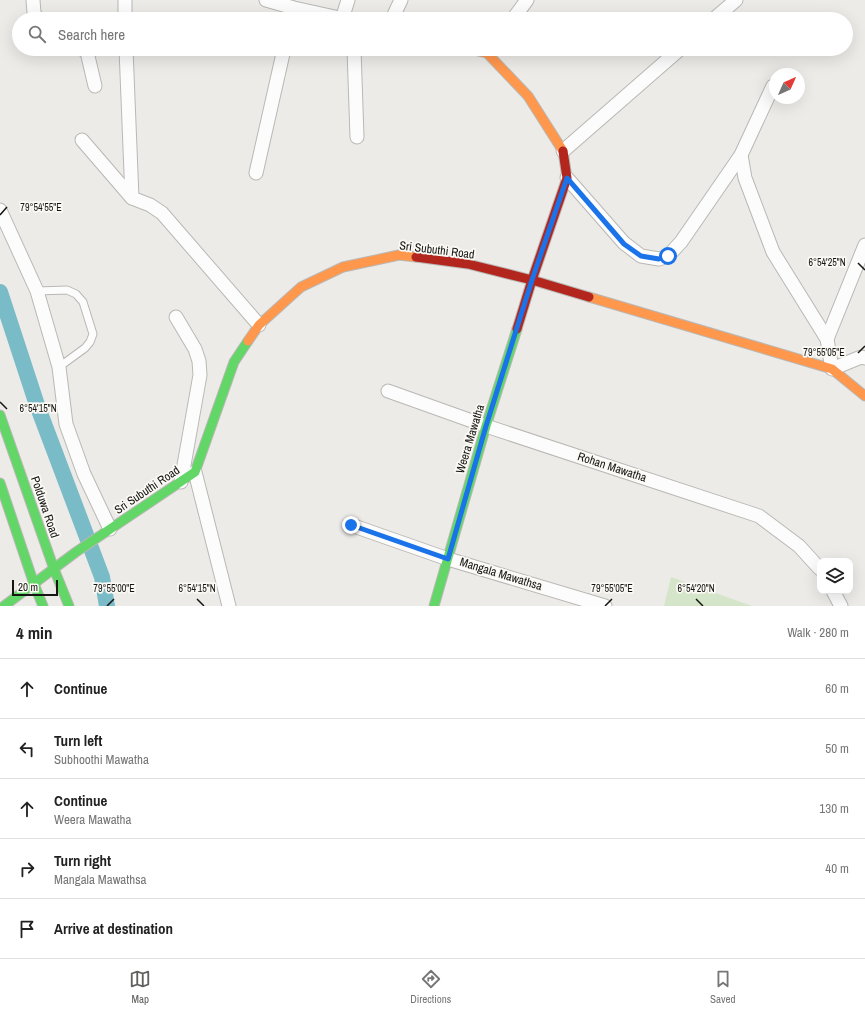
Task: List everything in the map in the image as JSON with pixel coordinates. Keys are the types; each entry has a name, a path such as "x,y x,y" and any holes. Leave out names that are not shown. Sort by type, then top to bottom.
{"street":[{"path":"33,0 34,12"},
{"path":"124,0 125,12"},
{"path":"266,0 290,12"},
{"path":"345,12 348,0"},
{"path":"395,12 401,0"},
{"path":"519,12 528,0"},
{"path":"722,12 736,0"},
{"path":"88,56 95,86"},
{"path":"126,56 132,198"},
{"path":"256,173 282,56"},
{"path":"354,56 357,137"},
{"path":"492,56 528,96 563,151 567,178 624,244 641,256 659,259 668,256 681,242 741,155 769,95"},
{"path":"563,151 672,56"},
{"path":"82,140 132,198 150,204 162,213 259,325"},
{"path":"741,155 745,178 774,252 827,339 832,369 861,357 865,358"},
{"name":"Weera Mawatha","path":"434,606 486,426 532,280 567,178"},
{"path":"0,210 37,291 59,367 66,424 106,533"},
{"path":"827,339 865,245"},
{"name":"Sri Subuthi Road","path":"4,606 76,552 194,472 234,362 259,325 301,287 343,267 399,255 468,264 532,280 832,369 865,396"},
{"path":"176,317 195,349 199,361 200,376 181,482"},
{"name":"Rohan Mawatha","path":"388,391 486,426 759,516 799,546 817,566"},
{"name":"Polduwa Road","path":"0,415 54,569 69,606"},
{"path":"194,472 229,606"},
{"path":"0,483 34,584 43,606"},
{"name":"Mangala Mawathsa","path":"351,525 448,559 605,606"},
{"path":"835,594 841,606"}],"lane":[{"path":"37,291 67,290 76,294 83,302 93,334 90,342 85,348 59,367"}],"green space":[{"path":"671,577 752,606 664,606"}],"waterway":[{"path":"0,292 37,405 102,577 107,606"}],"traffic: fast":[{"path":"434,606 486,426 517,329"},
{"path":"4,606 76,552 195,472 234,362 248,341"},
{"path":"0,415 54,569 69,606"},
{"path":"0,483 34,584 43,606"}],"traffic: slow":[{"path":"490,56 528,96 563,151"},
{"path":"248,341 259,325 301,287 343,267 399,255 416,257"},
{"path":"589,297 832,369 865,396"}],"traffic: jam":[{"path":"517,329 567,178 563,151"},
{"path":"416,257 468,264 532,280 589,297"}],"route":[{"path":"351,525 448,559 486,426 532,280 567,178 624,244 641,256 659,259 668,256"}]}
